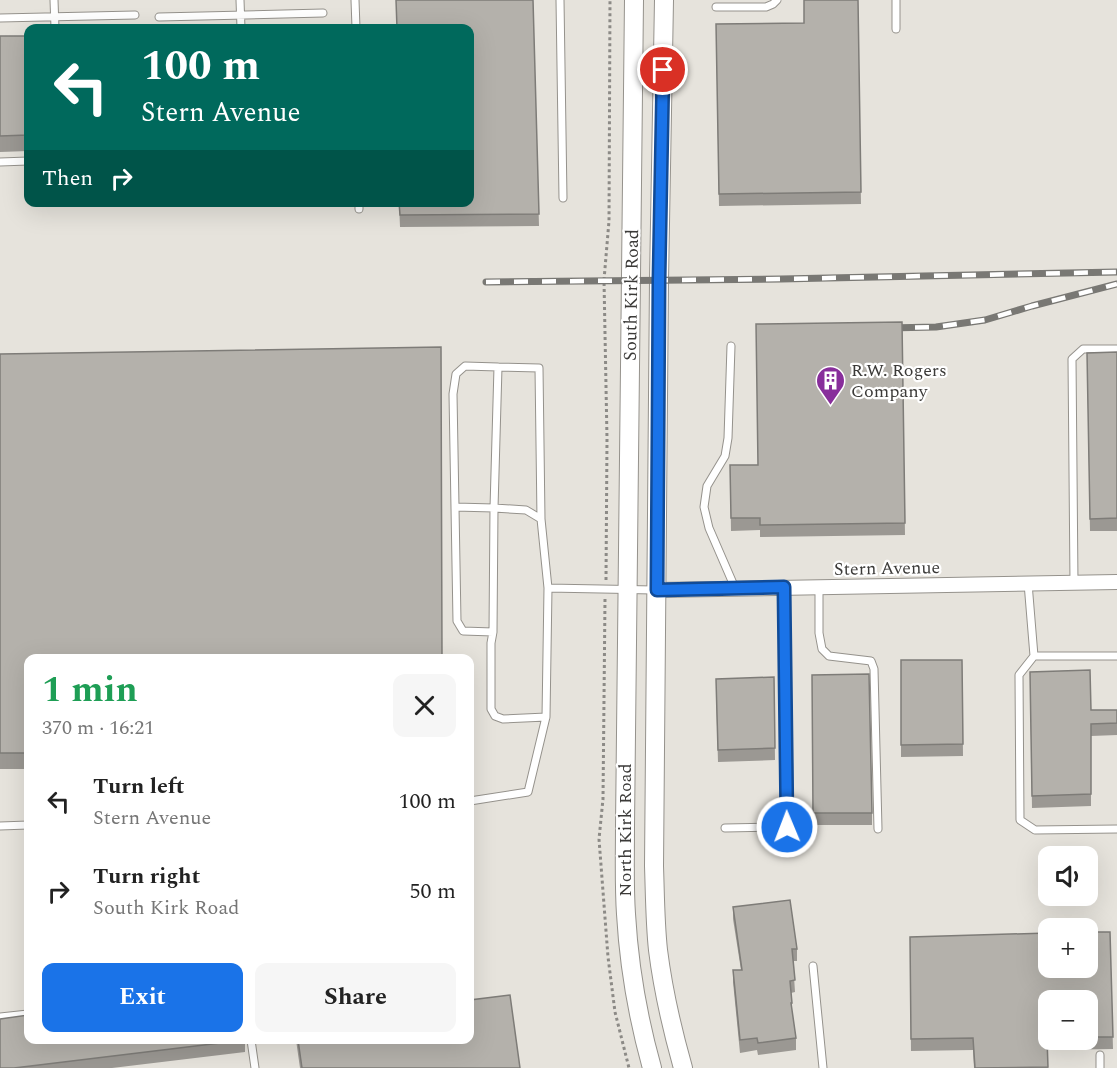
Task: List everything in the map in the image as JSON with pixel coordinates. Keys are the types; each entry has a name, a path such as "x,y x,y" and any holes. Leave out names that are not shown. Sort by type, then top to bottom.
{"main road":[{"name":"South Kirk Road","path":"627,589 633,0"},
{"name":"South Kirk Road","path":"657,590 664,0"},
{"name":"North Kirk Road","path":"627,589 626,912 628,951 635,997 652,1068"},
{"name":"North Kirk Road","path":"657,590 654,828 658,948 673,1034 683,1068"}],"street":[{"name":"Stern Avenue","path":"657,590 1117,582"}],"lane":[{"path":"54,0 55,24"},
{"path":"240,0 241,24"},
{"path":"355,0 356,24"},
{"path":"560,0 563,198"},
{"path":"716,7 766,7 777,0"},
{"path":"896,0 896,29"},
{"path":"159,17 323,13"},
{"path":"0,18 135,15"},
{"path":"0,162 24,161"},
{"path":"731,346 726,456 707,486 704,507 709,528 735,588"},
{"path":"1074,583 1072,359 1083,349 1117,349"},
{"path":"474,800 528,792 546,717 548,588 541,519 539,368 465,366 456,374 453,394 457,621 463,631 493,632"},
{"path":"498,367 491,709 495,716 503,718 546,717"},
{"path":"455,507 526,510 541,519"},
{"path":"1028,584 1034,656 1019,675 1020,820 1035,830 1117,829"},
{"path":"725,828 787,827 784,587"},
{"path":"819,587 819,633 822,649 829,656 871,661 874,669 878,829"},
{"path":"548,588 657,590"},
{"path":"1034,656 1117,656"},
{"path":"0,826 24,825"},
{"path":"813,966 822,1068"},
{"path":"0,1017 24,1014"},
{"path":"252,1044 255,1068"},
{"path":"1100,1055 1100,1068"}],"path":[{"path":"610,0 609,221 604,280 607,439 603,799 598,839 615,1012 629,1068"}],"building":[{"path":"396,0 533,0 539,214 400,215 399,207 474,207 474,24 397,24"},
{"path":"804,0 858,0 861,192 719,194 716,24 804,23"},
{"path":"0,36 24,36 24,135 0,136"},
{"name":"R.W. Rogers Company","path":"902,322 905,523 760,525 760,518 731,518 730,465 758,465 756,324"},
{"path":"441,347 442,654 24,654 24,753 0,753 0,354"},
{"path":"1117,352 1117,518 1090,519 1087,353"},
{"path":"901,660 962,660 963,744 901,745"},
{"path":"1090,670 1091,710 1117,710 1117,723 1091,724 1091,794 1032,796 1030,672"},
{"path":"869,674 872,813 813,813 812,675"},
{"path":"774,677 775,748 718,750 716,679"},
{"path":"790,900 797,949 792,949 795,980 790,981 796,1038 758,1043 757,1038 740,1040 733,970 742,970 733,907"},
{"path":"1098,932 1110,932 1113,1037 1098,1037 1098,990 1038,990 1038,1050 1047,1050 1048,1067 975,1068 973,1038 911,1039 910,937 1038,933 1038,978 1098,978"},
{"path":"510,995 520,1068 302,1068 299,1044 474,1044 474,1000"},
{"path":"24,1016 24,1044 212,1044 0,1068 0,1019"}],"railway":[{"path":"486,282 1117,272"},
{"path":"887,328 936,327 985,320 1117,284"}],"place":[{"name":"R.W. Rogers Company","path":"830,406"}],"route":[{"path":"663,70 657,590 784,587 787,827"}]}
